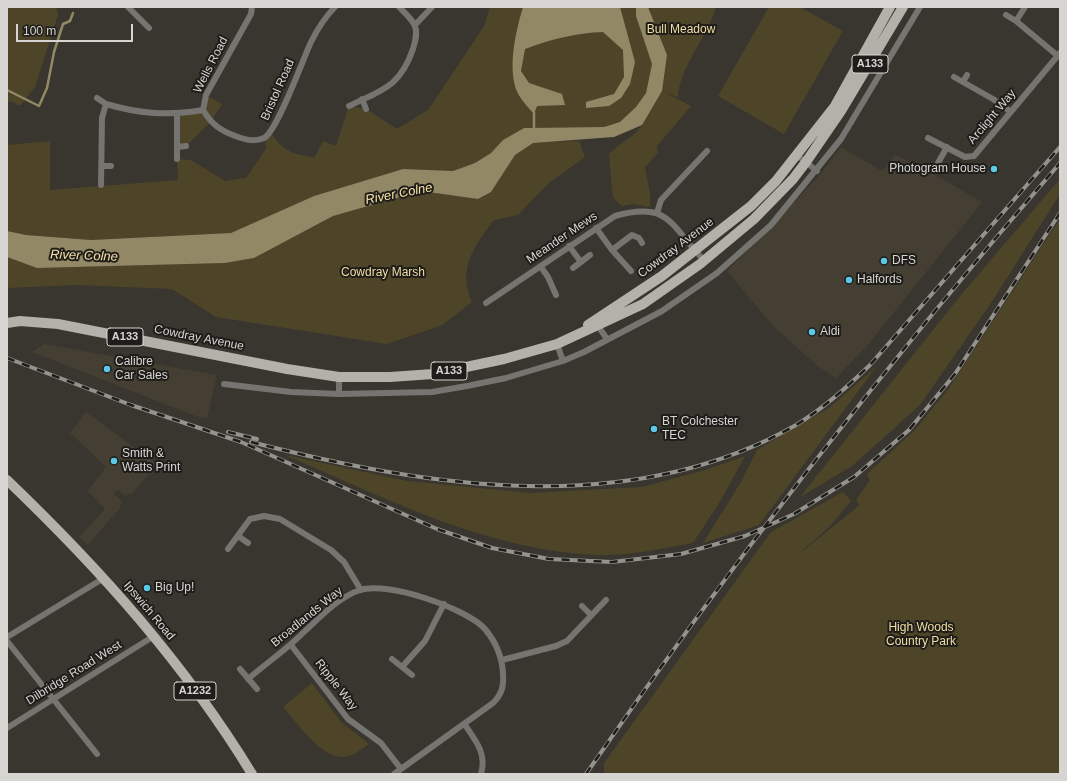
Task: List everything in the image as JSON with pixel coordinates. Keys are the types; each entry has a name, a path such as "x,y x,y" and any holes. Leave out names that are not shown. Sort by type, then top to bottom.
{"main road":[{"name":"Cowdray Avenue","path":"557,344 662,276 751,206 776,181 835,106 890,7"},
{"name":"Cowdray Avenue","path":"7,323 20,321 58,324 287,369 339,377 390,377 433,374 498,360 557,344 643,304 705,261 754,218 793,179 806,162 841,111 903,7"},
{"name":"Ipswich Road","path":"7,480 59,530 104,578 154,636 199,696 252,774"}],"street":[{"name":"Wells Road","path":"96,98 106,104 131,111 177,114 203,110 209,89 251,14 252,7"},
{"name":"Bristol Road","path":"203,110 210,122 226,133 250,141 265,138 271,133 312,41 330,12 335,7"},
{"path":"349,106 384,89 399,78 409,59 417,36 415,25 399,7"},
{"path":"415,25 432,7"},
{"path":"224,384 291,392 339,394 432,392 506,378 563,360 662,311 718,273 771,225 842,139 920,7"},
{"path":"1016,22 1025,7"},
{"path":"130,8 149,28"},
{"path":"1006,15 1059,54"},
{"name":"Arclight Way","path":"928,138 965,157 974,156 1059,54"},
{"path":"963,82 967,75"},
{"path":"954,77 993,99 1010,112"},
{"path":"362,99 366,109"},
{"path":"102,185 102,118 106,104"},
{"path":"177,114 177,159"},
{"path":"177,147 186,146"},
{"path":"938,163 947,148"},
{"path":"705,261 695,251 670,219 657,213 661,200 707,151"},
{"path":"797,155 817,170"},
{"path":"102,166 111,166"},
{"name":"Meander Mews","path":"486,302 541,267 568,246 615,216 631,212 657,213"},
{"path":"596,228 612,250 631,271"},
{"path":"612,250 632,235 639,238 642,243"},
{"path":"568,246 581,262"},
{"path":"573,268 590,255"},
{"path":"541,267 548,276 556,295"},
{"path":"598,326 607,339"},
{"path":"557,344 563,360"},
{"path":"339,377 339,394"},
{"path":"228,549 250,519 264,516 280,519 331,550 344,562 361,590"},
{"path":"238,536 248,543"},
{"path":"7,637 104,578"},
{"name":"Broadlands Way","path":"248,679 291,645 344,598 361,590 379,588 414,595 444,604 484,628 502,660 502,692 493,704 394,774"},
{"path":"502,660 556,646 566,641 606,600"},
{"path":"402,667 425,641 444,604"},
{"path":"582,606 591,615"},
{"name":"Dilbridge Road West","path":"7,728 154,636"},
{"path":"7,641 97,754"},
{"name":"Ripple Way","path":"291,645 348,719 381,743 401,769"},
{"path":"392,659 412,675"},
{"path":"240,669 257,690"},
{"path":"465,725 478,743 483,754 484,765 481,774"}],"shaded area":[{"path":"841,147 882,171 895,155 918,165 982,202 867,346 836,378 819,367 773,326 727,271 819,176"},
{"path":"44,344 217,375 207,419 193,415 32,352"},
{"path":"86,412 157,464 133,493 125,496 118,490 114,494 122,501 120,508 88,545 79,537 105,509 88,491 106,467 70,433"}],"green space":[{"path":"7,7 56,7 58,15 35,87 21,105 17,105 14,102 7,102"},
{"path":"490,7 636,7 636,16 652,64 646,93 636,107 621,122 604,127 524,128 503,140 491,153 475,163 453,171 403,169 314,196 231,233 91,240 26,235 7,231 7,145 50,141 50,190 178,180 177,159 191,160 225,181 246,178 266,149 265,138 271,133 284,148 301,155 315,157 323,141 336,146 349,106 366,109 397,129 428,110 484,26"},
{"name":"Bull Meadow","path":"648,7 716,7 707,30 683,74 678,97 666,93 691,106 657,146 658,153 645,167 650,192 650,207 634,204 622,206 613,198 609,154 635,134 642,125 667,55"},
{"path":"769,7 800,7 843,31 784,134 718,96"},
{"path":"206,95 222,104 210,123 186,146 177,147 177,114 203,110"},
{"name":"Cowdray Marsh","path":"579,141 585,157 549,183 518,215 494,220 480,239 474,249 467,268 466,279 472,302 442,325 387,344 216,317 172,289 77,285 7,288 7,257 37,268 225,263 254,258 333,216 421,191 478,199 491,192 515,155 533,142"},
{"path":"1060,179 1060,194 993,300 920,405 852,466 800,497 960,296"},
{"name":"High Woods Country Park","path":"1060,219 1060,774 604,774 604,763 771,532 843,492 851,501 828,528 794,558 860,505 856,500 870,480 867,474 914,431 947,391"},
{"path":"876,367 759,525 703,543 741,482 757,450 829,408"},
{"path":"285,455 407,481 531,493 642,487 705,470 745,456 721,500 693,543 638,553 604,555 562,552 521,545 480,534 401,505"},
{"path":"312,683 341,722 369,744 354,754 344,757 335,756 326,752 310,738 283,707"}],"water":[{"path":"523,7 620,7 635,62 630,84 621,98 609,106 586,108 586,102 614,94 624,77 623,50 603,32 573,35 554,39 525,49 521,71 529,83 562,94 565,105 537,106 534,114 519,96 514,80 514,48"},
{"name":"River Colne","path":"636,7 648,7 667,55 662,91 642,125 614,137 533,143 515,155 491,192 478,199 421,191 333,216 254,258 225,263 37,268 7,257 7,231 26,235 91,240 231,233 314,196 403,169 453,171 475,163 491,153 503,140 524,128 604,127 620,122 636,107 646,93 652,64 636,16"}],"waterway":[{"path":"7,90 39,106 47,88 54,52 63,24 70,21 73,13"},
{"path":"534,112 534,131"}],"railway":[{"path":"251,442 387,472 457,481 527,486 597,484 666,474 732,455 796,425 826,404 870,365 1060,147"},
{"path":"586,774 698,616 814,462 935,311 1060,163"},
{"path":"7,358 131,405 241,442 437,529 492,548 549,559 612,562 681,554 745,536 794,514 854,477 909,430 955,374 1060,213"},
{"path":"228,432 257,439"}],"place":[{"name":"Photogram House","path":"994,169"},
{"name":"DFS","path":"884,261"},
{"name":"Halfords","path":"849,280"},
{"name":"Aldi","path":"812,332"},
{"name":"Calibre Car Sales","path":"107,369"},
{"name":"BT Colchester TEC","path":"654,429"},
{"name":"Smith & Watts Print","path":"114,461"},
{"name":"Big Up!","path":"147,588"}]}
